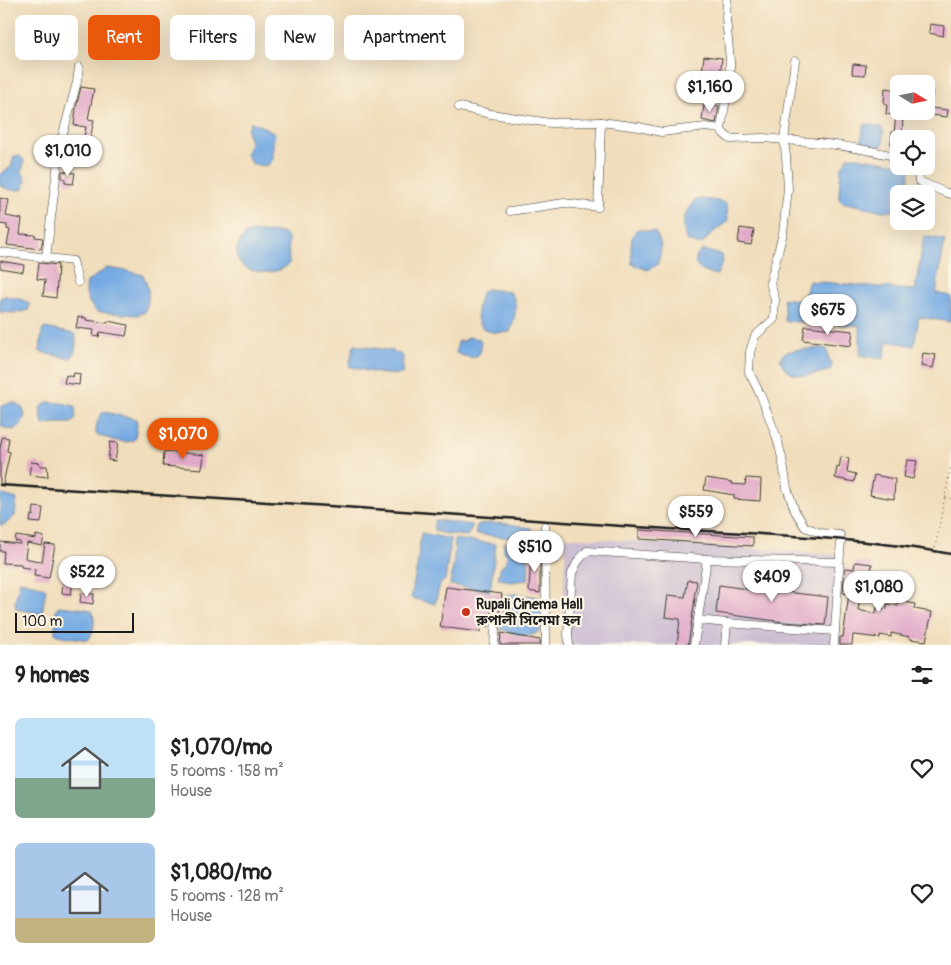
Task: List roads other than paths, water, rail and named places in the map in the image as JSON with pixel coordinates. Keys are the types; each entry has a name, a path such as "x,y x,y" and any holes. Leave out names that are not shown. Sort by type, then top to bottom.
{"street":[{"path":"727,0 726,18 730,74 721,129 723,133 730,138 813,141 890,155"},
{"path":"795,61 784,140 788,189 782,234 770,283 775,299 774,318 755,336 750,352 749,372 761,396 777,438 787,488 795,511 805,527 820,533 840,535 834,645"},
{"path":"46,258 60,145 80,67"},
{"path":"459,107 550,123 601,122 661,132 706,127 721,129"},
{"path":"510,211 564,203 598,207 601,122"},
{"path":"918,175 919,181 951,194"},
{"path":"0,252 73,261 78,282"},
{"path":"545,526 546,645"},
{"path":"569,645 572,573 578,561 587,551 708,559 840,562"},
{"path":"694,645 708,559"},
{"path":"494,645 496,619"},
{"path":"698,620 835,631"},
{"path":"725,645 727,623"}],"water":[{"path":"251,122 275,133 273,159 267,166 252,164 246,154 250,143 247,129"},
{"path":"868,124 881,127 884,132 883,145 875,147 861,145 863,128"},
{"path":"14,156 20,156 24,160 22,173 26,182 22,190 11,190 0,186 0,174 11,167"},
{"path":"848,157 890,162 890,175 909,175 908,185 890,185 890,211 842,202 839,199 841,168"},
{"path":"702,199 727,204 728,221 712,233 702,244 696,244 686,240 684,218 695,200"},
{"path":"637,229 655,232 659,240 661,252 657,265 648,270 632,264 632,241 634,232"},
{"path":"247,233 283,233 288,238 289,264 280,270 258,272 248,269 241,263 237,255 239,245"},
{"path":"924,236 945,240 936,293 951,296 951,322 919,317 914,346 887,341 884,359 860,355 860,326 785,321 783,298 803,301 809,281 915,290"},
{"path":"703,250 722,255 723,261 717,275 703,271 696,265 696,257"},
{"path":"107,268 143,275 148,294 145,312 137,315 97,312 94,309 86,295 87,282"},
{"path":"488,289 510,292 514,297 514,320 510,332 489,331 480,326 477,314 478,304 482,291"},
{"path":"5,296 21,299 29,303 29,310 15,313 0,312 0,298"},
{"path":"46,328 75,334 76,347 71,358 40,352 42,330"},
{"path":"468,337 480,339 479,355 467,357 456,353 458,341 464,341"},
{"path":"354,345 393,351 403,356 402,374 382,374 349,366"},
{"path":"827,349 829,359 833,363 830,370 820,373 796,375 786,369 780,360 784,353 789,351"},
{"path":"13,402 22,407 25,415 21,425 13,430 2,427 0,414 1,406"},
{"path":"48,402 75,406 76,419 71,423 43,425 40,408"},
{"path":"104,412 136,419 135,439 122,442 96,434 98,419"},
{"path":"0,494 17,499 15,516 4,525 0,525"},
{"path":"435,520 472,525 471,530 467,536 441,533 434,530"},
{"path":"489,523 531,528 532,533 529,537 522,539 475,534 477,525"},
{"path":"421,533 451,539 445,580 440,584 435,604 411,598"},
{"path":"455,539 496,544 490,591 450,585"},
{"path":"504,542 529,547 528,580 510,582 498,578 500,569 507,560 507,554 504,552"},
{"path":"20,581 46,589 41,614 16,609 15,602"},
{"path":"516,594 539,597 541,625 539,631 535,634 510,633 500,629 505,595"},
{"path":"59,606 92,611 94,626 88,640 57,635 55,633 56,610"}],"railway":[{"path":"0,485 663,529 828,538 910,547 951,554"}],"place":[{"name":"Rupali Cinema Hall রুপালী সিনেমা হল","path":"466,612"}]}
